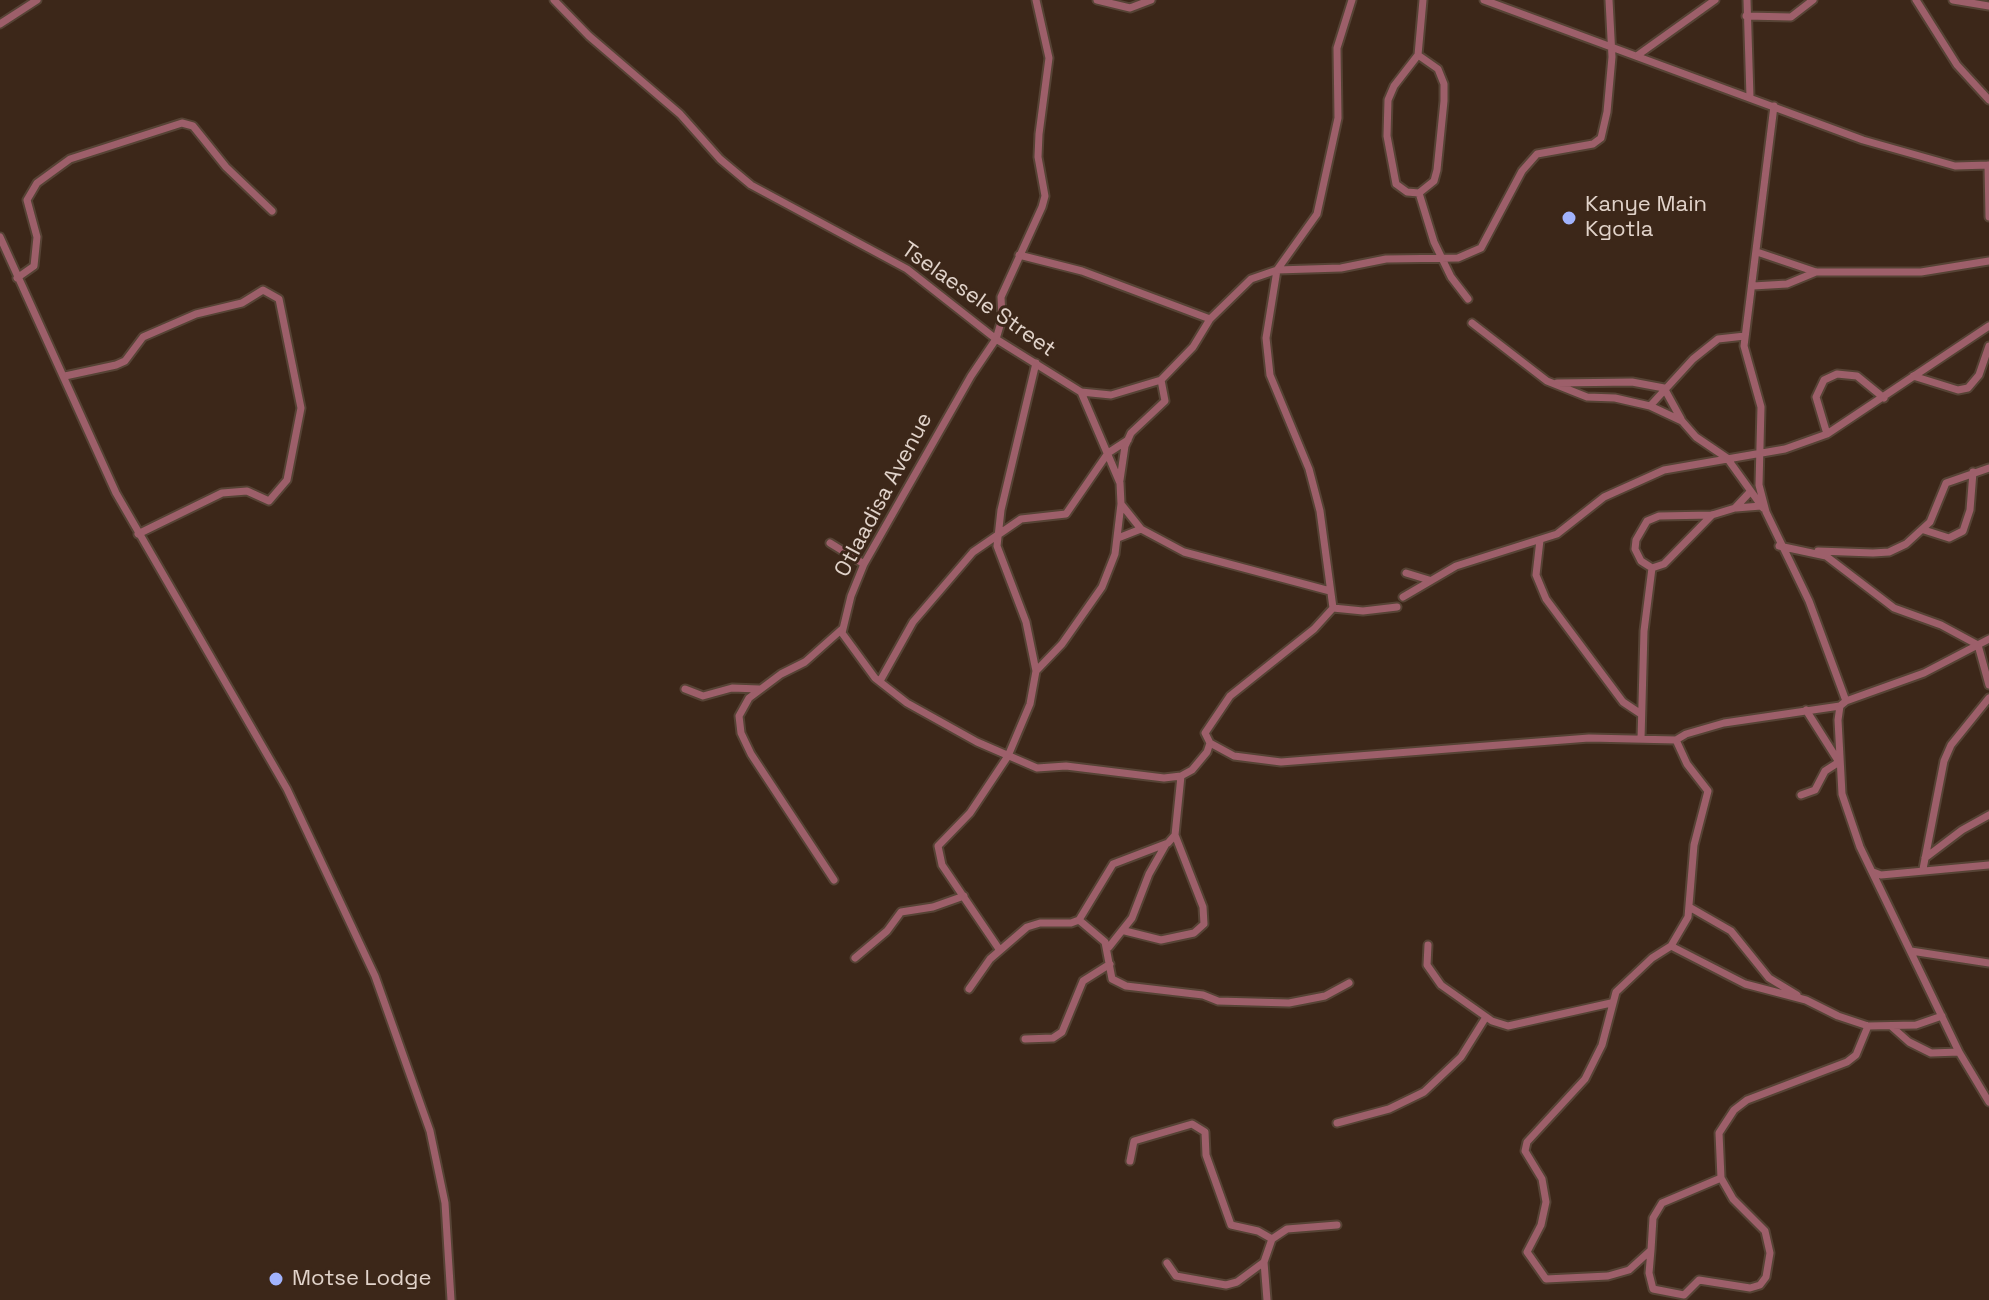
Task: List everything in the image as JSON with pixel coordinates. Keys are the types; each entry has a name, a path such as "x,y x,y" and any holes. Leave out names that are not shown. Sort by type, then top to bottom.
{"street":[{"name":"Tselaesele Street","path":"554,0 589,36 680,114 720,159 751,185 907,269 996,339 1081,392"},
{"name":"Otlaadisa Avenue","path":"841,630 864,564 971,376 996,339 1002,319 1001,297 1045,196 1038,157 1049,58 1036,0"},
{"path":"1097,0 1130,8 1151,0"},
{"path":"1333,608 1327,546 1313,483 1276,393 1266,357 1270,296 1277,270 1317,214 1338,118 1337,48 1352,0"},
{"path":"1418,55 1438,69 1444,84 1437,170 1434,181 1419,193 1407,192 1396,184 1386,117 1394,86 1418,55 1423,0"},
{"path":"1484,0 1863,140 1955,166 1989,165 1989,217"},
{"path":"1120,483 1081,392 1111,395 1133,391 1161,380 1193,347 1210,319 1251,279 1277,270 1341,268 1386,259 1458,258 1474,253 1486,243 1512,188 1537,154 1593,144 1601,138 1607,112 1612,47 1609,0"},
{"path":"1638,55 1715,0"},
{"path":"1747,0 1750,97"},
{"path":"1746,16 1791,17 1813,0"},
{"path":"1916,0 1957,65 1989,100"},
{"path":"1953,0 1989,6"},
{"path":"0,24 34,1"},
{"path":"1774,106 1745,336 1745,356 1761,407 1759,485 1764,509 1779,546 1809,601 1843,703 1839,762 1850,822 1959,1052 1989,1102"},
{"path":"17,278 34,266 37,237 27,200 37,183 70,159 182,123 193,126 226,167 272,211"},
{"path":"1419,193 1441,256 1468,299"},
{"path":"0,237 138,534 287,789 375,976 430,1131 445,1203 451,1300"},
{"path":"1757,252 1816,272 1921,272 1989,261"},
{"path":"1019,255 1082,271 1210,319"},
{"path":"1753,286 1787,284 1816,272"},
{"path":"65,376 116,365 130,355 143,337 196,314 242,303 263,290 279,299 301,408 287,480 269,501 247,491 222,493 138,534"},
{"path":"1472,323 1552,384 1587,397 1615,398 1650,406 1682,421"},
{"path":"1403,597 1468,561 1557,534 1604,497 1664,470 1759,454 1827,434 1989,326"},
{"path":"1650,406 1664,388 1718,339 1745,336"},
{"path":"1913,376 1958,390 1968,388 1979,375 1989,346"},
{"path":"999,949 938,857 938,846 970,813 1008,756 1030,704 1036,671 1026,622 1005,573 997,535 1036,363"},
{"path":"1827,434 1816,397 1824,380 1837,374 1857,376 1884,398"},
{"path":"880,681 933,595 973,552 1021,519 1066,514 1108,453 1128,440 1165,401 1161,380"},
{"path":"1552,384 1615,383 1664,388"},
{"path":"1615,383 1615,398"},
{"path":"1664,388 1682,421 1696,437 1727,458 1764,509"},
{"path":"1036,671 1062,644 1110,572 1118,538 1120,483 1128,440"},
{"path":"1779,546 1812,551 1889,552 1924,530 1946,483 1989,468"},
{"path":"1924,530 1949,538 1963,531 1970,510 1973,472"},
{"path":"1735,508 1750,492"},
{"path":"1121,504 1141,529 1184,552 1330,591"},
{"path":"1652,568 1641,561 1635,549 1641,527 1647,521 1659,516 1712,515 1735,508 1764,509"},
{"path":"1652,568 1670,560 1712,515"},
{"path":"1118,538 1141,529"},
{"path":"1540,540 1536,575 1546,599 1623,702 1641,714"},
{"path":"830,543 864,564"},
{"path":"1812,551 1843,567 1894,608 1941,625 1978,645"},
{"path":"1641,739 1644,631 1652,568"},
{"path":"1406,573 1429,580"},
{"path":"1333,608 1363,611 1397,607"},
{"path":"1333,608 1314,629 1230,696 1205,733 1210,743 1234,756 1281,762 1458,750 1489,744 1676,740 1724,723 1843,703 1924,673 1989,639"},
{"path":"834,880 777,796 741,733 743,707 761,689 805,662 841,630 863,665 880,681 938,722 1037,768 1066,766 1164,778 1181,776 1201,760 1210,743"},
{"path":"1978,645 1989,685"},
{"path":"685,689 703,696 732,688 750,692 761,689"},
{"path":"1923,869 1944,761 1951,745 1989,698"},
{"path":"1806,710 1839,762"},
{"path":"1651,1250 1629,1270 1608,1276 1546,1279 1527,1252 1541,1225 1546,1202 1542,1179 1525,1151 1527,1142 1585,1079 1602,1045 1611,1003 1634,973 1671,946 1683,930 1691,908 1694,845 1708,791 1687,764 1676,740"},
{"path":"1801,795 1815,790 1825,771 1839,762"},
{"path":"1125,931 1152,939 1172,939 1194,933 1204,924 1203,907 1175,835 1181,776"},
{"path":"1925,858 1962,830 1989,815"},
{"path":"1109,947 1125,931 1157,858 1175,835"},
{"path":"969,989 999,949 1027,927 1079,920 1113,864 1168,843"},
{"path":"1873,872 1881,875 1989,865"},
{"path":"855,958 887,931 901,912 933,907 964,896"},
{"path":"1691,908 1731,931 1769,978 1838,1016 1868,1026 1916,1025 1942,1016"},
{"path":"1079,920 1109,947 1112,979 1126,986 1203,995 1218,1001 1289,1003 1325,996 1349,983"},
{"path":"1428,945 1425,957 1432,975 1486,1017 1515,1027 1611,1003"},
{"path":"1671,946 1745,984 1806,1000"},
{"path":"1911,951 1989,963"},
{"path":"1025,1039 1056,1037 1070,1016 1083,981 1110,964"},
{"path":"1337,1123 1389,1109 1424,1092 1461,1057 1486,1017"},
{"path":"1890,1025 1909,1042 1931,1053 1959,1052"},
{"path":"1721,1178 1662,1203 1653,1218 1649,1273 1653,1289 1684,1295 1699,1280 1750,1288 1760,1285 1766,1277 1770,1253 1765,1231 1733,1199 1721,1178 1719,1133 1734,1110 1747,1100 1847,1062 1856,1055 1868,1026"},
{"path":"1130,1161 1134,1141 1192,1124 1205,1132 1206,1155 1231,1225 1258,1231 1272,1239"},
{"path":"1267,1300 1264,1262 1272,1239 1287,1229 1337,1225"},
{"path":"1167,1263 1176,1276 1226,1285 1237,1282 1264,1262"}],"place":[{"name":"Kanye Main Kgotla","path":"1569,218"},
{"name":"Motse Lodge","path":"276,1279"}]}
